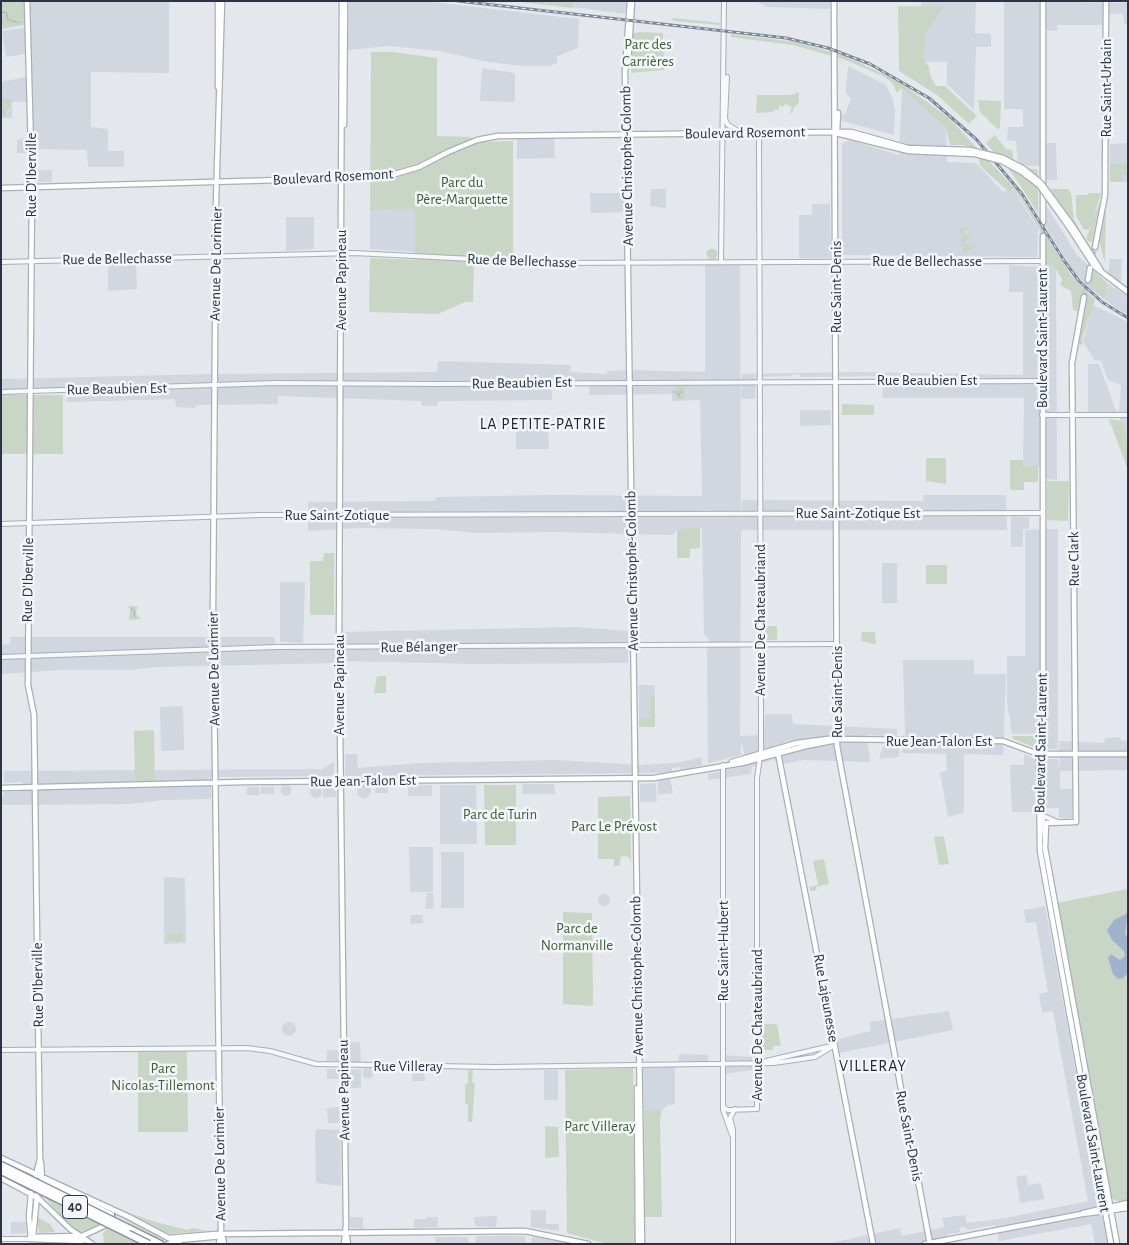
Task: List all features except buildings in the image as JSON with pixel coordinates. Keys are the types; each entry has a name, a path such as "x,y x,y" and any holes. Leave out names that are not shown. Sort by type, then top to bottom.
{"highway":[{"name":"40","path":"1,1165 160,1244"},
{"name":"40","path":"1,1171 149,1244"},
{"path":"39,1178 111,1215 128,1228"}],"main road":[{"name":"Rue D'Iberville","path":"27,1 32,187 28,688 34,715 39,1178"},
{"name":"Avenue De Lorimier","path":"220,1 217,78 220,107 214,386 213,649 218,1047 222,1235 224,1244"},
{"name":"Avenue Papineau","path":"344,1 339,648 346,1232 348,1244"},
{"name":"Avenue Christophe-Colomb","path":"631,1 626,78 640,1244"},
{"name":"Rue Saint-Denis","path":"836,1 838,124 836,132 837,740 928,1243"},
{"path":"1043,1 1043,222"},
{"name":"Rue Saint-Urbain","path":"1095,247 1105,195 1106,175 1106,1"},
{"name":"Boulevard Rosemont","path":"1,188 385,177 406,172 458,147 489,137 836,132 869,139 909,151 975,154 1002,161 1022,172 1039,185 1070,226 1093,264 1128,292"},
{"name":"Boulevard Saint-Laurent","path":"1043,236 1042,866 1108,1209 1117,1244"},
{"path":"1088,280 1090,268"},
{"name":"Rue Clark","path":"1058,822 1076,822 1072,363 1084,297"},
{"name":"Rue Jean-Talon Est","path":"1,788 340,781 635,779 672,776 723,765 810,740 1002,741 1041,754 1128,754"},
{"name":"Rue Jean-Talon Est","path":"759,756 837,740"},
{"name":"Rue Lajeunesse","path":"778,753 872,1244"},
{"name":"Boulevard Saint-Laurent","path":"1058,822 1046,824 1045,840 1048,872 1108,1209 1112,1244"},
{"path":"1,1158 39,1178 126,1215 177,1242"},
{"path":"1,1178 37,1194 78,1236 92,1244"},
{"path":"30,1238 31,1191"},
{"path":"30,1238 37,1194"},
{"path":"928,1243 1108,1209 1128,1203"},
{"path":"1108,1209 1128,1208"},
{"path":"120,1218 126,1215"},
{"path":"30,1238 78,1236 106,1225"},
{"path":"168,1238 346,1232 528,1231 588,1244"},
{"name":"Avenue Papineau","path":"344,1244 346,1232"},
{"name":"Avenue De Lorimier","path":"219,1244 222,1235"},
{"path":"168,1244 222,1235"},
{"path":"30,1238 85,1241"}],"street":[{"path":"725,1 727,86 725,120 728,125 740,132"},
{"path":"721,262 721,133 725,76 725,1"},
{"name":"Avenue De Chateaubriand","path":"735,1109 757,1109 756,778 759,756 761,644 759,138 756,132"},
{"name":"Rue de Bellechasse","path":"1,262 342,253 516,262 949,260 1042,262"},
{"name":"Rue Beaubien Est","path":"1,392 263,383 1042,381"},
{"path":"1042,415 1128,415"},
{"name":"Rue Saint-Zotique Est","path":"673,513 1042,513"},
{"name":"Rue Saint-Zotique","path":"1,524 213,518 261,514 673,513"},
{"name":"Rue Bélanger","path":"1,657 213,649 633,644 837,644"},
{"name":"Rue Saint-Hubert","path":"723,765 723,1107 732,1135"},
{"path":"1041,815 1058,822"},
{"name":"Boulevard Saint-Laurent","path":"1041,815 1045,840"},
{"name":"Rue Villeray","path":"1,1050 255,1048 315,1064 344,1066 500,1067 757,1063 835,1045"},
{"path":"723,1107 735,1109"},
{"name":"Rue Saint-Hubert","path":"734,1244 730,1116 735,1109"},
{"path":"1,1239 30,1238"}],"shaded area":[{"path":"27,1 169,1 169,73 91,72 91,127 108,129 108,151 124,151 124,167 88,167 87,150 33,149 29,30 29,53 6,57 2,31 29,27"},
{"path":"349,1 423,1 579,19 578,48 557,56 557,63 549,66 523,66 489,62 439,51 389,46 348,50"},
{"path":"573,1 626,1 625,14 573,7"},
{"path":"756,1 830,1 830,9 766,7"},
{"path":"921,1 976,1 975,33 991,34 991,47 976,47 974,110 947,84 947,62 925,62 924,60 926,33 943,8 921,7"},
{"path":"1004,1 1128,3 1128,24 1124,24 1123,14 1106,14 1102,25 1057,25 1057,31 1044,30 1043,143 1056,143 1057,180 1047,180 1042,166 1018,165 1016,141 1007,140 1008,127 1023,127 1023,109 1004,109"},
{"path":"848,66 886,85 893,99 895,111 894,135 842,121 841,115 845,114 851,99 846,93"},
{"path":"482,68 515,73 515,102 480,101"},
{"path":"26,77 26,102 12,102 12,118 1,118 1,82"},
{"path":"902,87 946,128 947,162 976,163 1003,192 1013,189 1038,229 1037,257 842,255 842,144 850,140 899,155"},
{"path":"517,135 554,135 555,158 517,159"},
{"path":"28,137 29,153 17,153 17,140"},
{"path":"1128,143 1128,182 1110,182 1110,144"},
{"path":"36,170 52,170 52,182 37,182"},
{"path":"651,189 666,189 666,208 650,206"},
{"path":"590,193 623,193 624,212 591,213"},
{"path":"812,204 830,204 831,258 799,258 799,215 812,215"},
{"path":"1047,207 1077,255 1107,283 1128,296 1128,316 1089,289 1072,270 1046,227"},
{"path":"415,209 415,252 370,249 370,210"},
{"path":"286,217 314,217 314,249 286,251"},
{"path":"1110,259 1122,259 1121,284 1108,273"},
{"path":"136,262 137,289 108,291 108,263"},
{"path":"705,262 740,262 741,528 742,500 923,501 923,495 1006,495 1007,530 741,530 740,736 764,735 765,714 792,714 793,724 897,729 897,736 867,735 870,762 804,760 785,764 775,762 774,759 752,767 751,774 708,780 708,774 741,767 744,753 741,740 741,755 708,763 707,649 709,649 709,640 704,634 702,528 677,530 673,535 554,532 476,533 436,529 357,528 308,531 308,502 435,501 436,497 553,495 702,496 700,400 672,401 672,394 589,395 589,383 552,383 552,400 438,401 437,406 422,406 421,401 278,396 278,404 196,405 195,408 176,407 175,399 67,402 67,390 1,392 1,379 214,374 437,372 438,361 571,365 570,372 607,374 607,371 629,370 705,372"},
{"path":"1053,264 1056,269 1057,480 1047,479 1042,467 1023,466 1024,398 883,398 882,376 800,377 800,375 792,374 791,376 756,377 755,399 741,399 742,374 855,372 1023,375 1023,292 1009,292 1009,265 1038,267"},
{"path":"1093,305 1128,322 1128,442 1119,416 1088,415 1088,364 1099,364 1116,411 1119,411 1121,385 1108,380 1101,361 1094,360 1083,341"},
{"path":"800,410 831,410 831,425 800,426"},
{"path":"516,423 548,423 549,449 516,449"},
{"path":"1011,516 1029,517 1029,529 1023,529 1023,547 1011,547"},
{"path":"1058,529 1058,749 1047,749 1046,734 1012,734 1007,702 1007,656 1025,656 1025,530"},
{"path":"882,563 897,563 897,603 882,603"},
{"path":"280,582 305,582 303,643 280,642"},
{"path":"575,627 628,631 628,663 478,664 339,661 337,663 156,667 129,670 62,670 1,674 1,645 10,644 10,637 274,637 276,647 342,646 343,632"},
{"path":"903,660 974,660 974,674 1006,674 1003,755 964,754 964,813 948,817 940,772 947,771 946,754 902,753 905,735"},
{"path":"639,685 655,685 655,727 639,727"},
{"path":"183,706 184,750 161,751 160,707"},
{"path":"1120,737 1121,740 1128,741 1128,770 1060,771 1059,741 1104,743 1105,738"},
{"path":"899,745 899,757 879,759 883,746"},
{"path":"345,754 357,754 358,768 420,763 558,760 640,765 676,763 702,757 702,765 681,771 680,767 672,768 672,772 669,773 673,793 658,795 658,773 345,776"},
{"path":"1024,754 1036,759 1036,808 1033,812 1012,812 1010,765 1024,765"},
{"path":"1047,759 1058,759 1060,789 1072,789 1072,818 1059,818 1059,808 1047,808"},
{"path":"334,762 334,776 211,777 211,799 163,800 131,804 1,805 1,795 4,795 4,792 23,791 22,782 4,783 4,771 322,769"},
{"path":"656,783 657,802 640,802 640,784"},
{"path":"286,784 292,790 286,796 280,790"},
{"path":"364,784 369,786 371,791 369,796 364,798 359,796 357,791 359,786"},
{"path":"523,784 554,784 555,794 522,794"},
{"path":"376,785 388,785 388,793 375,793"},
{"path":"408,785 432,785 432,796 408,796"},
{"path":"440,785 476,785 477,844 440,844"},
{"path":"314,786 318,786 322,792 318,798 314,798 310,794 310,790"},
{"path":"323,786 335,786 336,797 323,798"},
{"path":"247,787 259,787 260,795 247,795"},
{"path":"261,787 274,787 274,794 261,794"},
{"path":"409,847 433,847 433,892 410,892"},
{"path":"441,852 464,852 464,908 441,908"},
{"path":"164,877 185,878 186,943 164,944"},
{"path":"427,893 433,893 434,908 425,909"},
{"path":"606,894 609,895 609,905 602,906 599,905 598,898 599,895"},
{"path":"1045,906 1101,1205 1098,1206 1100,1216 1103,1216 1108,1244 1095,1244 1091,1224 999,1241 995,1225 967,1230 966,1227 959,1228 960,1232 946,1235 948,1244 826,1244 900,1228 902,1236 944,1227 942,1218 965,1215 967,1223 1006,1218 1088,1201 1053,1011 1042,1013 1039,994 1048,992 1036,922 1026,923 1024,910"},
{"path":"411,915 423,915 423,923 410,924"},
{"path":"949,1011 953,1030 839,1053 838,1039 871,1031 870,1022"},
{"path":"289,1022 294,1024 296,1029 294,1034 289,1036 284,1034 282,1029 284,1024"},
{"path":"348,1042 360,1042 361,1062 348,1062"},
{"path":"327,1050 339,1050 339,1062 327,1061"},
{"path":"679,1054 708,1055 708,1061 721,1061 721,1055 752,1057 752,1070 723,1074 723,1063 679,1063"},
{"path":"368,1067 374,1073 368,1079 362,1073"},
{"path":"675,1067 675,1104 668,1105 662,1110 644,1111 643,1068"},
{"path":"327,1069 339,1069 340,1079 327,1079"},
{"path":"361,1069 361,1088 348,1088 348,1070"},
{"path":"412,1069 424,1069 425,1081 412,1081"},
{"path":"544,1070 558,1070 558,1100 544,1100"},
{"path":"340,1107 340,1123 328,1123 327,1108"},
{"path":"317,1129 340,1130 341,1186 316,1183 315,1131"},
{"path":"1026,1175 1028,1185 1041,1183 1044,1199 1020,1203 1016,1177"},
{"path":"531,1210 546,1210 546,1224 559,1224 559,1231 531,1227"},
{"path":"497,1216 496,1227 475,1226 474,1217"},
{"path":"350,1217 363,1217 363,1229 350,1228"},
{"path":"426,1217 438,1217 438,1227 414,1228 414,1219 426,1219"},
{"path":"11,1222 26,1222 26,1233 11,1234"},
{"path":"477,1236 525,1236 526,1244 475,1244"},
{"path":"435,1237 468,1237 469,1244 436,1244"},
{"path":"532,1237 545,1238 571,1244 531,1244"}],"green space":[{"path":"1,1 24,1 24,25 1,29"},
{"path":"514,1 573,1 573,8 528,3"},
{"path":"898,6 944,7 926,33 924,60 929,67 930,75 936,86 945,86 977,116 969,124 937,95 899,71"},
{"path":"672,18 721,23 720,25 674,21"},
{"name":"Parc des Carrières","path":"633,33 663,33 664,70 631,73"},
{"path":"731,34 796,42 845,56 898,81 949,118 1018,192 1071,275 1095,300 1082,339 1083,345 1078,344 1086,301 1082,293 1078,311 1073,310 1071,291 1060,285 1062,279 1053,265 1046,264 1046,241 1022,201 1013,189 1009,192 980,165 979,159 970,147 950,145 946,128 902,88 897,93 893,84 885,77 843,59 792,45 731,37"},
{"name":"Parc du Père-Marquette","path":"371,52 392,52 437,58 437,136 469,137 485,142 513,141 513,258 474,256 473,302 465,302 438,314 369,312 370,258 415,260 415,209 370,210"},
{"path":"799,92 799,103 794,107 792,113 790,113 792,107 785,104 783,107 779,105 779,110 774,110 773,112 756,113 757,95 791,95"},
{"path":"11,99 10,107 6,110 6,116 1,116 1,100"},
{"path":"978,100 1001,101 1000,128 997,129 980,112"},
{"path":"995,135 1006,149 1012,150 1014,163 1021,168 1036,169 1038,171 1038,213 1012,173 986,143"},
{"path":"1110,164 1128,164 1128,175 1122,175 1121,182 1110,182"},
{"path":"1050,189 1068,189 1071,193 1074,220 1095,256"},
{"path":"1089,193 1101,193 1090,229 1084,230 1076,216 1076,195 1088,195"},
{"path":"1100,201 1092,242 1086,238"},
{"path":"1106,207 1105,263 1099,240"},
{"path":"960,228 968,228 962,233 972,236 963,243 977,246 963,253"},
{"path":"712,248 718,254 712,260 706,254"},
{"path":"1093,270 1107,283 1104,298 1089,286"},
{"path":"685,384 685,399 676,399 675,385"},
{"path":"1,395 63,395 63,454 1,454"},
{"path":"842,404 874,405 874,415 842,415"},
{"path":"1109,419 1121,421 1128,441 1128,470"},
{"path":"926,458 946,458 946,484 926,481"},
{"path":"1010,460 1023,460 1023,466 1038,466 1038,482 1024,482 1024,490 1010,490"},
{"path":"1047,481 1069,481 1068,521 1047,520"},
{"path":"700,528 700,548 690,549 690,558 677,558 677,530"},
{"path":"324,553 334,553 334,615 310,615 310,561 323,561"},
{"path":"926,565 947,565 947,584 926,584"},
{"path":"128,606 137,606 136,614 141,619 129,620 130,609"},
{"path":"764,626 777,626 777,640 765,640"},
{"path":"862,632 875,632 876,644 861,641"},
{"path":"377,676 386,676 386,693 374,693"},
{"path":"650,696 655,696 655,727 639,727 639,719 650,718"},
{"path":"154,730 155,781 135,781 134,731"},
{"path":"1012,736 1039,736 1034,747 1013,739"},
{"name":"Parc de Turin","path":"484,785 516,785 516,845 485,845"},
{"name":"Parc Le Prévost","path":"630,796 631,862 629,857 624,856 621,857 619,866 614,866 614,859 598,859 598,797"},
{"path":"944,836 949,864 939,865 934,837"},
{"path":"824,859 829,884 816,887 817,890 810,891 810,887 818,885 813,861"},
{"path":"1128,889 1128,1201 1120,1202 1111,1198 1057,903"},
{"name":"Parc de Normanville","path":"563,912 592,913 593,1006 563,1004"},
{"path":"183,933 183,941 167,941 167,934"},
{"path":"761,1024 777,1024 781,1046 773,1046 773,1050 761,1050"},
{"name":"Parc Nicolas-Tillemont","path":"138,1051 187,1051 188,1132 138,1132"},
{"name":"Parc Villeray","path":"633,1068 635,1244 608,1244 567,1233 565,1070"},
{"path":"468,1070 473,1070 472,1083 475,1083 472,1122 468,1122 468,1104 465,1104 465,1084 468,1083"},
{"path":"662,1110 660,1119 662,1217 645,1217 644,1111"},
{"path":"545,1126 558,1127 559,1157 545,1158"},
{"path":"41,1193 103,1224 80,1233 66,1222"},
{"path":"123,1211 187,1230 193,1228 206,1231 167,1234"},
{"path":"37,1217 50,1224 55,1232 39,1233"},
{"path":"123,1219 130,1220 164,1238 165,1241 162,1242"},
{"path":"109,1227 111,1230 139,1244 104,1244 103,1233"}],"water":[{"path":"1128,913 1125,934 1128,938 1128,973 1123,978 1118,979 1113,974 1108,958 1111,954 1120,960 1125,956 1124,951 1112,940 1107,930 1114,920"}],"waterway":[{"path":"1,12 7,13 7,19 19,23"},
{"path":"679,395 682,391"},
{"path":"677,393 680,397"},
{"path":"131,608 134,610 135,617"}],"tunnel":[{"path":"1043,222 1043,236"},
{"path":"1090,268 1095,247"},
{"path":"1084,297 1088,280"}],"railway":[{"path":"458,1 786,38 828,48 870,64 929,98 976,139 1022,194 1079,281 1102,302 1128,318"}],"district":[{"name":"LA PETITE-PATRIE","path":"543,424"},
{"name":"VILLERAY","path":"873,1066"}]}
